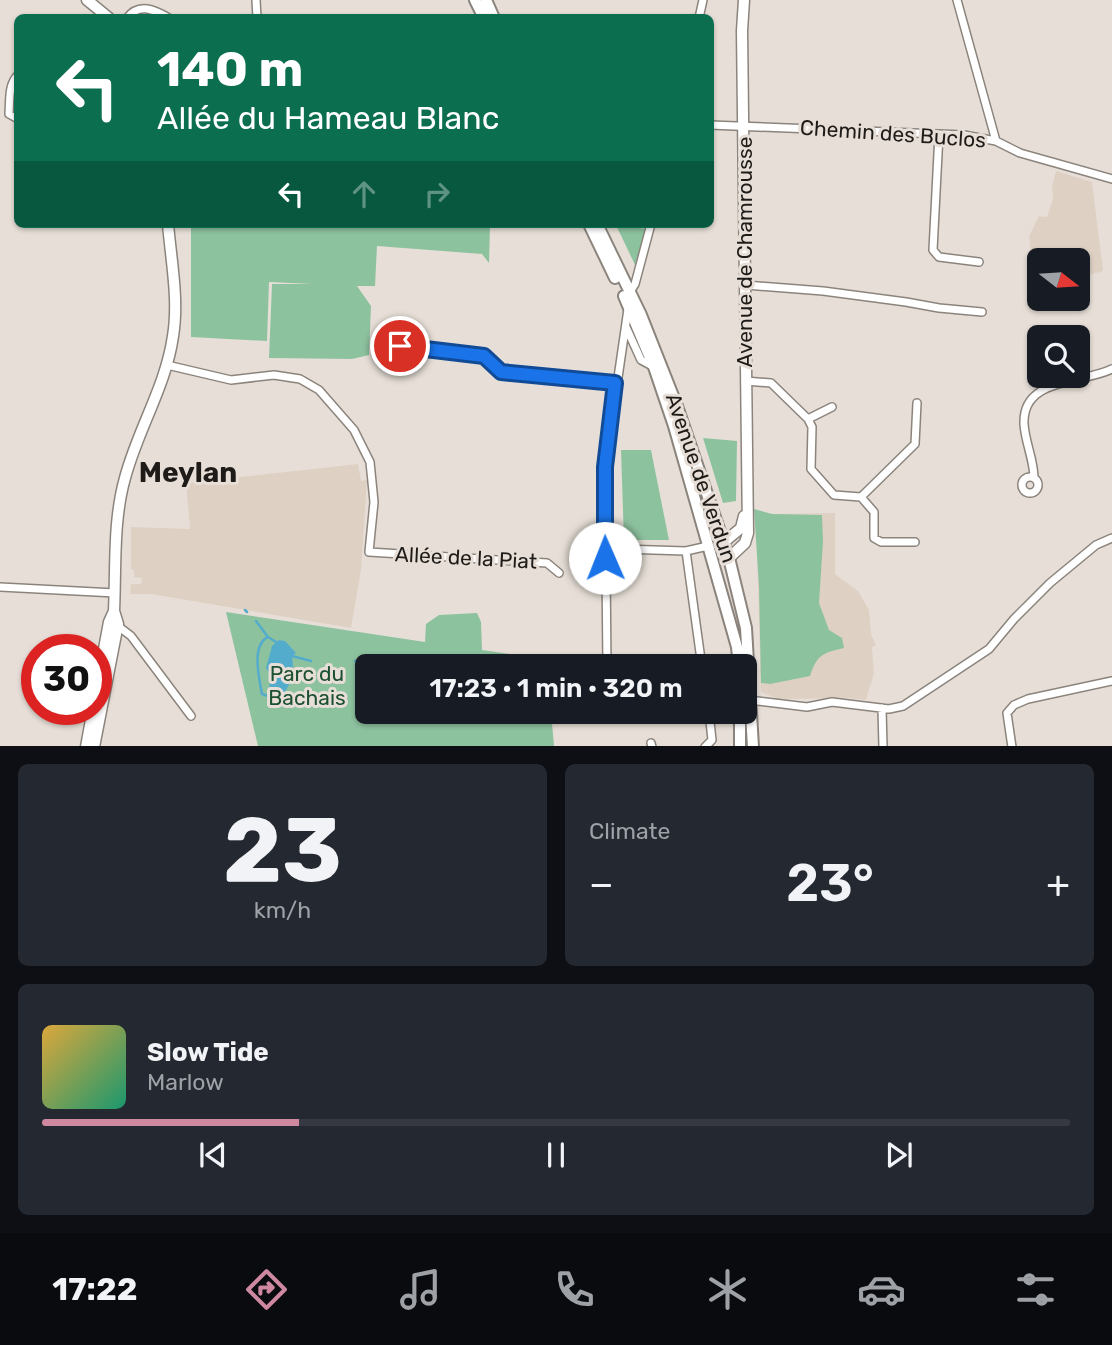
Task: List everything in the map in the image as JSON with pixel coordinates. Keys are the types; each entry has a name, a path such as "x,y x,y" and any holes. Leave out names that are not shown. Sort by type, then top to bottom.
{"main road":[{"name":"Avenue de Verdun","path":"591,228 628,304 654,367 674,426 738,654"},
{"name":"Avenue de Verdun","path":"599,228 630,292 677,406 729,558 746,628 747,654"},
{"path":"709,551 724,542"},
{"path":"709,551 729,558"},
{"path":"740,724 740,746"},
{"name":"Avenue de Verdun","path":"751,724 753,746"}],"street":[{"path":"87,0 105,14"},
{"name":"Avenue de Chamrousse","path":"729,558 745,543 748,533 742,31 744,0"},
{"path":"957,0 996,141"},
{"path":"131,14 136,9 143,8 162,14"},
{"path":"14,78 9,114 14,117"},
{"name":"Chemin des Buclos","path":"714,125 964,135 996,141 1020,153 1112,179"},
{"path":"939,134 933,250 939,257 979,262"},
{"path":"93,746 114,623 120,505 124,480 167,365 175,315 168,228"},
{"path":"630,292 635,284 650,228"},
{"path":"746,285 823,291 982,312"},
{"path":"607,654 605,467 628,304"},
{"path":"626,326 641,360 654,367"},
{"path":"400,346 484,356 501,372 615,383"},
{"name":"Allée de la Piat","path":"167,365 231,380 273,375 300,379 318,390 354,430 370,462 374,502 369,552 547,562 559,573"},
{"path":"1034,478 1023,423 1036,392 1055,384 1102,374 1112,369"},
{"path":"745,381 771,383 808,419 812,426 811,469 834,495 861,497 874,512 874,538 881,542 915,541"},
{"path":"861,497 915,444 917,403"},
{"path":"808,419 832,407"},
{"name":"Avenue de Chamrousse","path":"724,542 741,528 747,505"},
{"path":"604,536 621,549 709,551"},
{"path":"757,701 807,707 832,702 882,708 904,706 989,649 1041,590 1096,545 1112,538"},
{"path":"689,551 701,654"},
{"path":"0,587 115,593"},
{"path":"111,634 114,623"},
{"path":"114,623 129,633 191,716"},
{"path":"1012,746 1007,713 1014,705 1028,699 1112,681"},
{"path":"882,708 883,746"},
{"path":"706,746 712,740 710,724"},
{"path":"86,746 90,725"}],"shaded area":[{"path":"1056,171 1092,182 1103,271 1090,275 1090,248 1030,248 1029,236 1039,216 1047,217 1053,199 1052,186"},
{"path":"358,464 361,481 367,480 361,570 351,628 151,594 130,594 131,584 141,584 142,578 134,577 134,570 131,569 131,527 190,529 186,483"},
{"path":"835,513 835,574 858,591 869,610 871,634 876,645 872,647 874,673 866,700 778,699 761,692 756,514"}],"green space":[{"path":"191,228 490,228 489,263 482,254 377,246 375,286 357,286 371,306 369,355 352,359 269,358 272,284 313,284 269,282 267,341 191,337"},
{"path":"617,228 647,229 637,269"},
{"path":"703,438 737,441 736,501 723,503"},
{"path":"621,450 651,450 669,540 624,540"},
{"path":"754,509 772,514 822,515 819,603 829,630 842,638 844,648 821,656 810,676 770,684 761,683"},
{"name":"Parc du Bachais","path":"226,612 425,642 426,624 439,615 477,613 481,622 482,650 510,654 355,654 355,724 552,724 554,746 258,746"}],"water":[{"path":"279,640 285,641 296,653 292,656 291,680 278,702 268,696 271,675 266,668 272,646"}],"waterway":[{"path":"256,621 268,637 259,647 258,654 262,694 268,696"},
{"path":"268,637 276,642"},
{"path":"292,656 311,661"}],"district":[{"name":"Meylan","path":"188,472"}],"route":[{"path":"400,346 484,356 501,372 615,383 605,467 605,558"}]}
